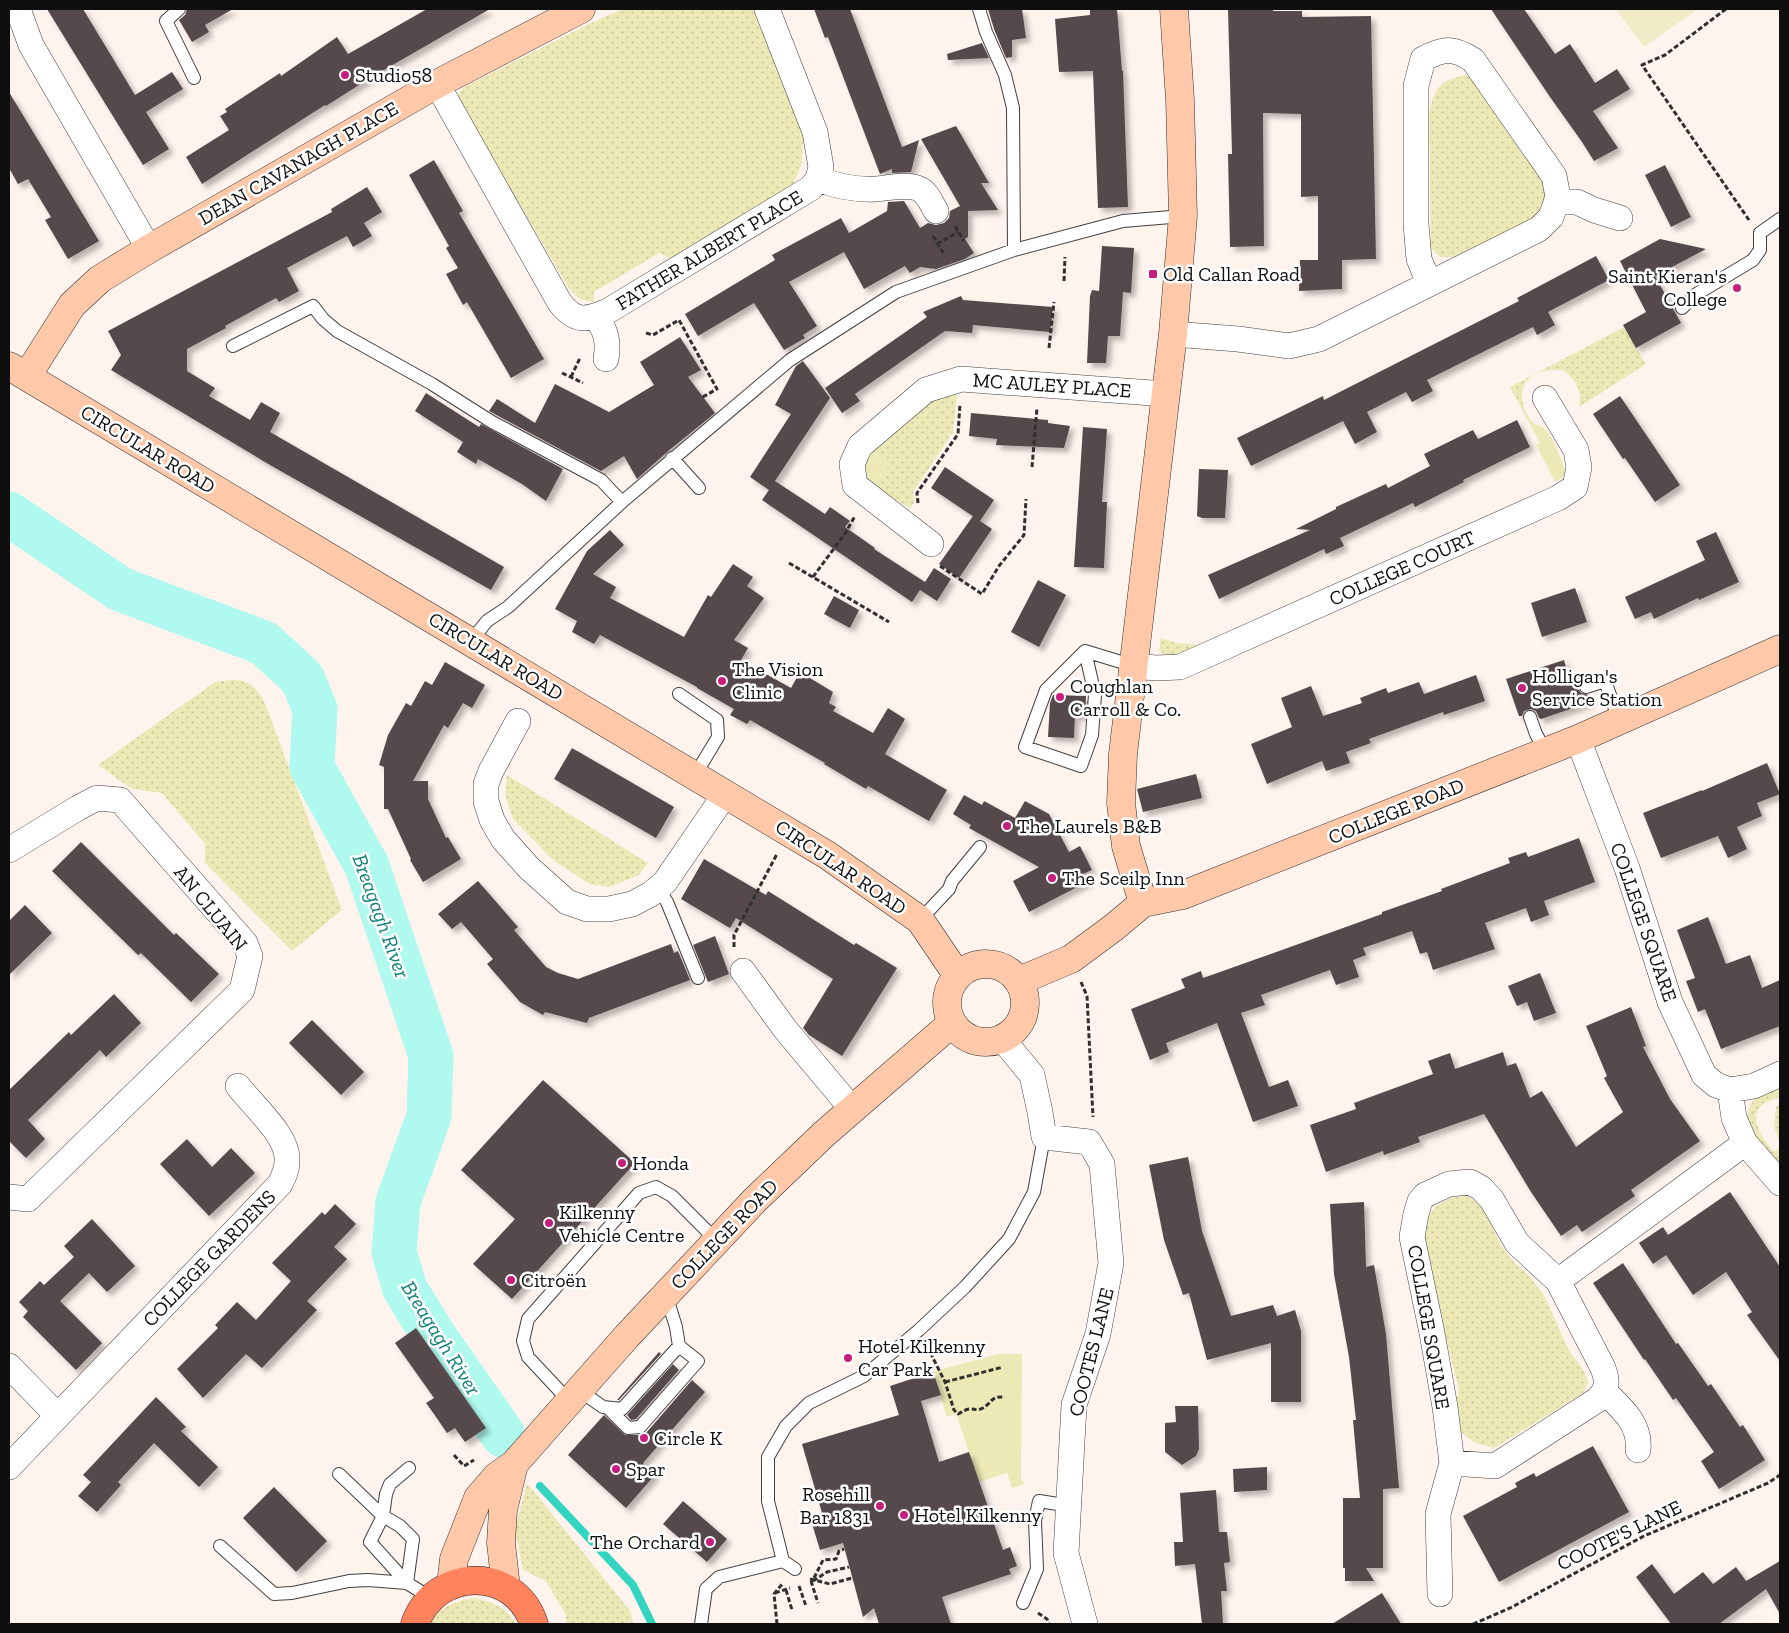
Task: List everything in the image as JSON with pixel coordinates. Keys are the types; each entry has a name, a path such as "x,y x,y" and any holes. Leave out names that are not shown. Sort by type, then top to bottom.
{"main road":[{"name":"DEAN CAVANAGH PLACE","path":"18,371 72,305 100,279 437,84 582,9"},
{"path":"1143,903 1126,846 1121,804 1124,754 1166,394 1183,216 1180,100 1174,9"},
{"name":"CIRCULAR ROAD","path":"18,371 827,854 920,920 958,976"},
{"name":"COLLEGE ROAD","path":"1019,981 1071,959 1143,903 1183,895 1546,752 1780,649"},
{"path":"991,964 1009,971 1019,981 1026,1000 1024,1016 1017,1029 1003,1040 981,1043 964,1036 952,1023 947,1008 949,990 958,976 973,966 991,964"},
{"name":"COLLEGE ROAD","path":"441,1591 478,1498 497,1476 514,1464 628,1336 755,1200 852,1109 952,1023"},
{"name":"COLLEGE ROAD","path":"506,1588 501,1543 503,1510 514,1464"},
{"path":"415,1624 424,1607 441,1591 464,1581 478,1580 495,1583 506,1588 525,1606 534,1624"}],"street":[{"path":"18,9 30,45 149,249"},
{"name":"FATHER ALBERT PLACE","path":"437,84 560,304 569,315 584,318 596,316 608,311 811,188 818,179 821,167 815,132 767,9"},
{"path":"1172,334 1238,339 1289,346 1319,339 1538,229 1551,217 1558,197 1554,176 1473,60 1460,51 1441,50 1424,59 1416,86 1416,224 1419,259 1429,283"},
{"path":"818,179 837,186 872,189 908,186 918,188 925,192 933,221"},
{"path":"1556,202 1577,202 1594,210 1620,218"},
{"name":"FATHER ALBERT PLACE","path":"596,316 606,332 608,346 606,359"},
{"name":"MC AULEY PLACE","path":"929,548 854,485 843,468 860,446 926,390 961,379 1166,394"},
{"name":"COLLEGE COURT","path":"1134,666 1180,668 1569,491 1575,487 1579,467 1576,450 1545,398"},
{"path":"518,721 491,770 486,784 486,801 492,820 503,839 529,868 567,902 587,909 609,910 632,904 651,894 665,882 726,793"},
{"name":"COLLEGE SQUARE","path":"1578,739 1627,868 1670,1002 1704,1075 1716,1085 1730,1090"},
{"name":"AN CLUAIN","path":"9,850 97,798 120,800 245,943 250,956 242,990 28,1199 9,1196"},
{"path":"743,971 785,1028 852,1109"},
{"path":"1003,1040 1032,1074 1044,1137 1089,1142"},
{"path":"1780,1074 1754,1086 1730,1090 1734,1118 1745,1143 1780,1183"},
{"name":"COLLEGE GARDENS","path":"9,1467 280,1184 286,1172 288,1160 285,1147 280,1136 238,1086"},
{"name":"COOTES LANE","path":"1085,1624 1066,1553 1074,1405 1098,1334 1111,1263 1102,1164 1089,1142"},
{"path":"1558,1282 1745,1143"},
{"name":"COLLEGE SQUARE","path":"1440,1594 1438,1514 1452,1463 1433,1342 1412,1237 1420,1201 1432,1191 1449,1184 1470,1182 1481,1188 1492,1200 1517,1243 1558,1282 1603,1368 1607,1380 1605,1392"},
{"path":"9,1366 58,1416"},
{"path":"1452,1463 1495,1466 1597,1400 1605,1392 1630,1418 1637,1430 1638,1450"}],"lane":[{"path":"179,9 166,21 194,78"},
{"path":"979,9 986,32 1005,75 1013,108 1014,250"},
{"path":"471,641 488,622 508,607 622,502 790,360 896,292 1014,250 1123,221 1183,216"},
{"path":"1682,308 1695,296 1753,260 1760,250 1760,233 1780,219"},
{"path":"233,346 313,306 323,319 337,330 432,384 492,422 601,480 622,502"},
{"path":"672,458 699,488"},
{"path":"1085,651 1134,666"},
{"path":"1085,651 1095,695 1092,735 1081,766 1025,747 1046,690 1085,651"},
{"path":"1586,687 1605,681 1619,720"},
{"path":"679,694 717,720 718,737 695,775"},
{"path":"1530,717 1536,734 1546,752"},
{"path":"920,920 949,889 952,881 980,847"},
{"path":"658,888 666,902 698,978"},
{"path":"795,1569 783,1561 768,1501 768,1457 786,1426 809,1403 864,1376 919,1330 965,1287 1009,1239 1034,1192 1044,1137"},
{"path":"679,1346 622,1409 610,1409 575,1397 528,1357 523,1341 528,1319 639,1193 656,1187 672,1196 717,1241"},
{"path":"610,1409 628,1428 640,1427 698,1361 679,1346 676,1328 666,1295"},
{"path":"407,1583 370,1542 383,1516 386,1494 390,1484 409,1468"},
{"path":"339,1474 383,1516 400,1526 413,1539 407,1583"},
{"path":"1022,1603 1037,1569 1035,1521 1039,1501 1058,1504 1068,1503"},
{"path":"220,1546 274,1594 292,1593 349,1581 368,1580 407,1583 441,1591"},
{"path":"701,1624 706,1589 719,1577 783,1561"}],"path":[{"path":"1726,9 1665,55 1642,65 1751,223 1760,233"},
{"path":"933,221 938,244 946,258"},
{"path":"938,244 958,232"},
{"path":"1049,348 1054,302"},
{"path":"646,333 653,335 679,320 717,389 701,398"},
{"path":"572,377 580,358"},
{"path":"562,373 583,383"},
{"path":"961,379 958,434 917,493 920,514 929,548 982,594 999,566 1024,535 1026,499"},
{"path":"1032,467 1037,402"},
{"path":"814,577 846,532"},
{"path":"789,563 889,622"},
{"path":"743,971 734,955 734,935 790,832"},
{"path":"1071,959 1087,996 1093,1117 1089,1142"},
{"path":"919,1330 945,1382 954,1410 958,1414 969,1409 982,1409 992,1399 1004,1397"},
{"path":"945,1382 1003,1367"},
{"path":"454,1455 464,1466 476,1459"},
{"name":"COOTE'S LANE","path":"1472,1624 1512,1608 1644,1536 1768,1483 1780,1475"},
{"path":"818,1603 812,1581 823,1560 836,1559 839,1551 844,1549"},
{"path":"812,1581 827,1572 849,1566"},
{"path":"812,1581 830,1584 852,1578"},
{"path":"799,1586 806,1606"},
{"path":"786,1590 792,1610"},
{"path":"774,1594 777,1624"}],"shaded area":[{"path":"623,9 754,9 798,119 803,138 802,163 793,185 672,259 659,253 594,292 594,302 579,298 568,287 459,100 459,93 464,87 589,24"},
{"path":"1615,9 1698,9 1644,47"},
{"path":"1465,75 1476,80 1544,180 1548,197 1543,213 1454,257 1440,257 1431,248 1429,112 1436,91 1440,86 1449,80"},
{"path":"1624,327 1646,364 1579,407 1579,390 1563,370 1543,371 1535,374 1524,385 1522,402 1526,412 1524,413 1510,387"},
{"path":"958,386 953,432 913,492 915,501 910,508 881,491 877,482 889,465 869,449 939,394"},
{"path":"1526,412 1533,423 1543,427 1549,433 1561,458 1566,474 1555,482 1536,445 1540,443 1524,413"},
{"path":"869,449 889,465 877,482 881,491 866,477 865,464"},
{"path":"1161,638 1176,643 1202,645 1181,656 1171,656 1159,651"},
{"path":"243,681 252,685 265,703 342,910 292,951 205,863 205,844 162,793 132,789 98,765 215,682"},
{"path":"507,775 648,863 639,875 610,887 590,884 553,860 513,819 505,795"},
{"path":"1780,1082 1780,1097 1765,1103 1759,1108 1756,1121 1761,1135 1774,1152 1780,1147 1780,1161 1766,1156 1751,1133 1747,1117 1751,1104 1756,1098"},
{"path":"1780,1104 1780,1143 1774,1127 1776,1107"},
{"path":"1466,1196 1482,1204 1500,1244 1513,1261 1530,1277 1545,1297 1568,1349 1584,1371 1588,1382 1583,1393 1494,1448 1475,1443 1457,1429 1452,1419 1459,1389 1422,1246 1425,1221 1435,1207 1451,1198"},
{"path":"997,1354 1022,1354 1021,1477 1024,1484 1012,1488 1007,1473 979,1482 956,1414 947,1417 933,1372"},
{"path":"527,1483 631,1612 633,1624 566,1624 566,1615 546,1581 523,1570 515,1529"},
{"path":"473,1598 486,1601 503,1609 515,1624 431,1624 443,1609 460,1601"}],"building":[{"path":"47,9 83,9 135,95 172,72 183,89 146,112 169,149 143,165"},
{"path":"187,9 233,9 205,25 209,32 192,42 179,20 185,15"},
{"path":"427,9 490,9 325,105 202,184 186,157 229,130 220,116 227,112 225,109 280,73 281,76 337,37 348,54"},
{"path":"814,9 850,9 902,147 919,140 911,172 892,173 892,169 880,174 828,37 825,38"},
{"path":"988,9 1022,9 1026,38 1012,40 1012,57 1006,58"},
{"path":"1090,9 1117,9 1123,71 1128,207 1098,208 1093,71 1059,72 1055,19 1090,15"},
{"path":"1228,9 1302,11 1302,17 1371,16 1376,259 1342,260 1342,289 1299,291 1300,260 1318,260 1318,196 1301,197 1301,114 1263,113 1264,246 1230,247 1228,154 1232,154"},
{"path":"1491,9 1524,9 1555,54 1570,44 1595,83 1617,69 1630,89 1593,111 1618,148 1594,161"},
{"path":"982,43 989,58 948,60 947,54"},
{"path":"9,92 99,241 68,259 45,220 51,217 28,179 18,184 9,168"},
{"path":"956,126 989,183 981,183 998,210 968,211 968,237 965,239 974,253 965,259 936,269 920,267 910,273 905,266 864,289 844,252 789,282 817,326 803,335 805,338 784,350 754,303 698,336 685,314 775,260 772,255 841,218 849,233 887,211 888,202 904,201 920,228 928,223 936,225 944,223 949,218 950,211 960,206 921,139"},
{"path":"434,160 463,211 459,213 544,359 511,378 467,302 463,305 446,274 458,268 446,248 449,246 409,175"},
{"path":"1665,165 1691,217 1671,227 1645,175"},
{"path":"367,187 382,212 364,223 372,236 353,247 347,236 287,268 299,291 279,302 276,298 187,349 187,371 215,388 209,396 250,420 261,402 280,413 270,432 504,567 491,590 270,465 111,370 121,355 108,331 332,212 331,209"},
{"path":"1660,239 1706,249 1655,276 1681,323 1636,348 1623,325 1646,312 1620,261"},
{"path":"1102,246 1134,248 1131,293 1123,292 1120,336 1108,336 1106,363 1087,363 1090,296 1092,290 1099,291"},
{"path":"1596,256 1609,280 1548,312 1555,325 1537,335 1533,327 1427,380 1433,391 1412,402 1406,392 1367,412 1377,432 1355,444 1343,421 1251,466 1237,438 1323,396 1324,400 1519,301 1517,298"},
{"path":"961,296 963,300 1053,307 1050,332 973,325 972,333 945,331 855,394 860,401 842,413 825,388 927,317 923,312"},
{"path":"680,337 701,370 688,377 715,413 637,479 624,456 601,471 489,411 497,399 535,423 555,384 609,412 654,385 640,362"},
{"path":"803,361 830,398 775,481 825,514 830,507 850,521 845,527 874,549 925,582 934,568 951,579 937,601 920,590 912,602 762,500 769,490 750,477 791,414 775,405 796,366"},
{"path":"426,393 479,427 481,424 563,469 546,501 522,484 478,459 476,464 457,452 463,442 415,411"},
{"path":"1620,396 1680,485 1655,502 1593,414"},
{"path":"971,413 1048,420 1048,423 1070,426 1064,448 996,445 997,439 969,436"},
{"path":"1517,420 1530,447 1463,480 1464,482 1415,507 1413,503 1340,538 1344,546 1326,554 1324,549 1219,599 1208,575 1310,530 1296,529 1336,509 1336,507 1386,484 1388,488 1430,466 1424,454 1473,430 1478,439"},
{"path":"1083,427 1107,429 1102,502 1107,502 1104,568 1074,567"},
{"path":"945,467 994,500 980,521 992,529 959,578 939,564 973,516 931,488"},
{"path":"1199,469 1228,470 1225,518 1202,518 1197,516"},
{"path":"610,530 624,545 593,574 616,587 610,598 684,637 708,595 711,597 733,564 753,577 747,586 764,598 734,640 748,648 741,660 791,688 800,672 833,692 829,703 836,707 833,711 873,733 888,708 905,719 885,754 947,790 929,821 868,786 866,789 750,720 747,724 730,715 734,709 600,635 594,644 572,632 577,621 555,609 587,551"},
{"path":"1716,532 1739,582 1699,600 1698,598 1654,619 1651,612 1635,619 1625,597 1705,560 1696,541"},
{"path":"1038,580 1066,595 1039,647 1011,632"},
{"path":"1575,588 1587,622 1542,637 1531,603"},
{"path":"834,596 859,610 850,628 824,614"},
{"name":"Holligan's Service Station","path":"1564,660 1569,678 1582,673 1584,679 1580,682 1578,689 1581,693 1589,695 1591,702 1541,719 1536,711 1531,709 1524,711 1522,716 1519,716 1506,679"},
{"path":"445,662 485,685 472,708 463,703 448,728 444,725 413,781 428,781 428,799 446,838 448,837 461,859 423,882 410,860 388,809 384,809 384,767 379,765 388,735 406,703 411,706 425,681 432,685"},
{"path":"1476,675 1485,701 1444,715 1443,712 1369,739 1371,743 1346,752 1350,763 1326,771 1322,761 1267,784 1251,744 1292,727 1281,698 1311,686 1323,716 1362,703 1360,698 1386,688 1388,693 1419,682 1424,694"},
{"path":"1053,695 1086,696 1085,716 1075,716 1074,738 1048,737 1050,703"},
{"path":"572,748 674,807 656,838 554,779"},
{"path":"1767,763 1780,794 1757,803 1762,816 1737,827 1747,849 1728,858 1718,836 1661,858 1643,813 1702,791"},
{"path":"1196,774 1202,798 1143,812 1137,789"},
{"path":"964,795 982,805 984,801 1015,818 1025,801 1049,814 1069,852 1080,846 1092,870 1083,874 1087,882 1029,912 1013,881 1039,867 969,828 971,825 953,814"},
{"path":"1579,838 1595,882 1544,901 1549,915 1531,922 1526,908 1485,923 1495,949 1433,970 1427,952 1420,954 1412,931 1363,948 1366,955 1353,960 1359,977 1336,985 1330,970 1261,995 1265,1005 1241,1013 1269,1087 1288,1080 1298,1106 1253,1122 1217,1023 1166,1043 1169,1052 1150,1060 1131,1009 1185,988 1181,979 1201,971 1203,978 1442,891 1441,889 1510,863 1508,858 1526,852 1528,857"},
{"path":"81,842 174,935 176,933 219,974 191,1002 141,953 138,955 52,871"},
{"path":"704,859 766,895 768,891 854,945 856,943 897,968 842,1056 809,1035 803,1028 833,979 736,918 730,928 681,899"},
{"path":"478,881 518,927 514,930 546,967 558,973 578,979 671,944 674,953 678,951 690,980 589,1018 587,1023 545,1012 543,1015 520,1002 487,964 493,959 461,922 452,929 438,914"},
{"path":"25,905 52,933 9,975 9,921"},
{"path":"1708,917 1726,964 1750,955 1762,988 1780,980 1780,1026 1721,1049 1705,1009 1698,1012 1686,981 1695,978 1677,930"},
{"path":"715,936 729,974 708,982 693,945"},
{"path":"1540,973 1556,1013 1534,1021 1527,1002 1517,1006 1508,986"},
{"path":"114,994 141,1023 106,1057 100,1050 28,1120 45,1139 26,1158 9,1141 9,1090 69,1032 71,1035"},
{"path":"1631,1007 1646,1046 1643,1047 1670,1099 1700,1141 1631,1190 1635,1196 1582,1232 1577,1225 1561,1236 1531,1192 1484,1114 1418,1137 1420,1142 1384,1155 1383,1151 1326,1172 1310,1125 1356,1109 1354,1103 1433,1074 1428,1061 1450,1053 1455,1069 1503,1052 1507,1066 1516,1063 1530,1098 1542,1091 1576,1147 1623,1112 1604,1078 1607,1076 1586,1026"},
{"path":"312,1020 364,1072 341,1095 289,1043"},
{"path":"543,1080 635,1163 512,1299 473,1264 515,1219 461,1170"},
{"path":"187,1139 212,1167 231,1148 255,1173 209,1216 160,1164"},
{"path":"1188,1157 1202,1231 1231,1316 1273,1305 1277,1316 1295,1310 1301,1331 1301,1402 1271,1402 1271,1343 1207,1360 1189,1293 1183,1295 1164,1240 1149,1165"},
{"path":"1730,1192 1780,1267 1780,1361 1747,1315 1752,1312 1726,1272 1693,1295 1666,1255 1653,1264 1639,1243 1663,1227 1668,1235"},
{"path":"1364,1202 1366,1267 1374,1265 1386,1334 1399,1488 1383,1489 1383,1568 1366,1568 1374,1581 1345,1581 1345,1568 1343,1568 1343,1498 1360,1498 1353,1420 1356,1420 1349,1357 1334,1274 1330,1204"},
{"path":"335,1204 356,1224 334,1247 347,1259 307,1301 317,1310 262,1368 246,1354 203,1398 177,1369 218,1328 215,1325 237,1302 256,1320 291,1281 272,1263 322,1212 325,1215"},
{"path":"92,1219 135,1266 107,1292 89,1273 60,1301 102,1343 76,1370 23,1317 28,1311 19,1302 40,1281 44,1285 74,1257 64,1246"},
{"path":"1623,1263 1676,1344 1678,1343 1708,1386 1711,1384 1740,1427 1743,1425 1765,1460 1719,1489 1701,1461 1714,1452 1676,1398 1673,1400 1644,1360 1593,1283"},
{"path":"416,1328 486,1428 465,1442 455,1428 447,1433 426,1403 434,1398 395,1343"},
{"path":"659,1352 661,1354 617,1400"},
{"path":"673,1364 679,1370 636,1419 631,1420 627,1415"},
{"name":"Hotel Kilkenny","path":"933,1372 941,1395 921,1401 939,1462 969,1452 1003,1550 1010,1547 1017,1566 1009,1569 1011,1574 942,1597 951,1624 879,1624 874,1608 863,1617 843,1543 820,1550 810,1517 822,1513 802,1444 899,1415 890,1386"},
{"name":"Spar","path":"692,1380 705,1392 643,1463 655,1475 626,1508 568,1455 604,1415 625,1435 641,1435 646,1433"},
{"path":"156,1397 186,1427 181,1431 218,1467 199,1487 154,1443 118,1482 121,1485 97,1512 78,1496 91,1482 83,1475"},
{"path":"1175,1406 1198,1406 1199,1449 1196,1456 1182,1465 1165,1452 1165,1423 1176,1422"},
{"path":"1593,1446 1629,1512 1499,1582 1463,1516 1517,1487 1515,1483 1534,1473 1536,1477"},
{"path":"1267,1467 1267,1490 1234,1492 1233,1469"},
{"path":"274,1487 327,1541 296,1572 243,1518"},
{"path":"1216,1490 1219,1532 1227,1532 1230,1562 1224,1563 1227,1591 1221,1591 1223,1624 1202,1624 1195,1564 1175,1566 1174,1542 1183,1542 1180,1493"},
{"path":"683,1501 727,1539 707,1562 663,1524"},
{"path":"1780,1561 1780,1614 1766,1589 1719,1624 1671,1624 1636,1577 1652,1564 1674,1594 1703,1572 1713,1584 1736,1567 1746,1581"},
{"path":"1382,1593 1401,1624 1332,1624"}],"waterway":[{"name":"Breagagh River","path":"9,514 120,589 264,643 302,678 315,709 312,767 367,866 431,1056 429,1116 398,1202 394,1252 405,1289 434,1336 503,1435"},
{"name":"Breagagh River","path":"540,1486 633,1585 652,1624"}],"place":[{"name":"Studio58","path":"345,75"},
{"name":"Old Callan Road","path":"1153,274"},
{"name":"Saint Kieran's College","path":"1737,288"},
{"name":"The Vision Clinic","path":"722,681"},
{"name":"Holligan's Service Station","path":"1522,688"},
{"name":"Coughlan Carroll & Co.","path":"1060,697"},
{"name":"The Laurels B&B","path":"1007,826"},
{"name":"The Sceilp Inn","path":"1052,878"},
{"name":"Honda","path":"622,1163"},
{"name":"Kilkenny Vehicle Centre","path":"549,1223"},
{"name":"Citroën","path":"511,1280"},
{"name":"Hotel Kilkenny Car Park","path":"848,1358"},
{"name":"Circle K","path":"644,1438"},
{"name":"Spar","path":"616,1469"},
{"name":"Rosehill Bar 1831","path":"880,1506"},
{"name":"Hotel Kilkenny","path":"904,1515"},
{"name":"The Orchard","path":"710,1542"}]}
